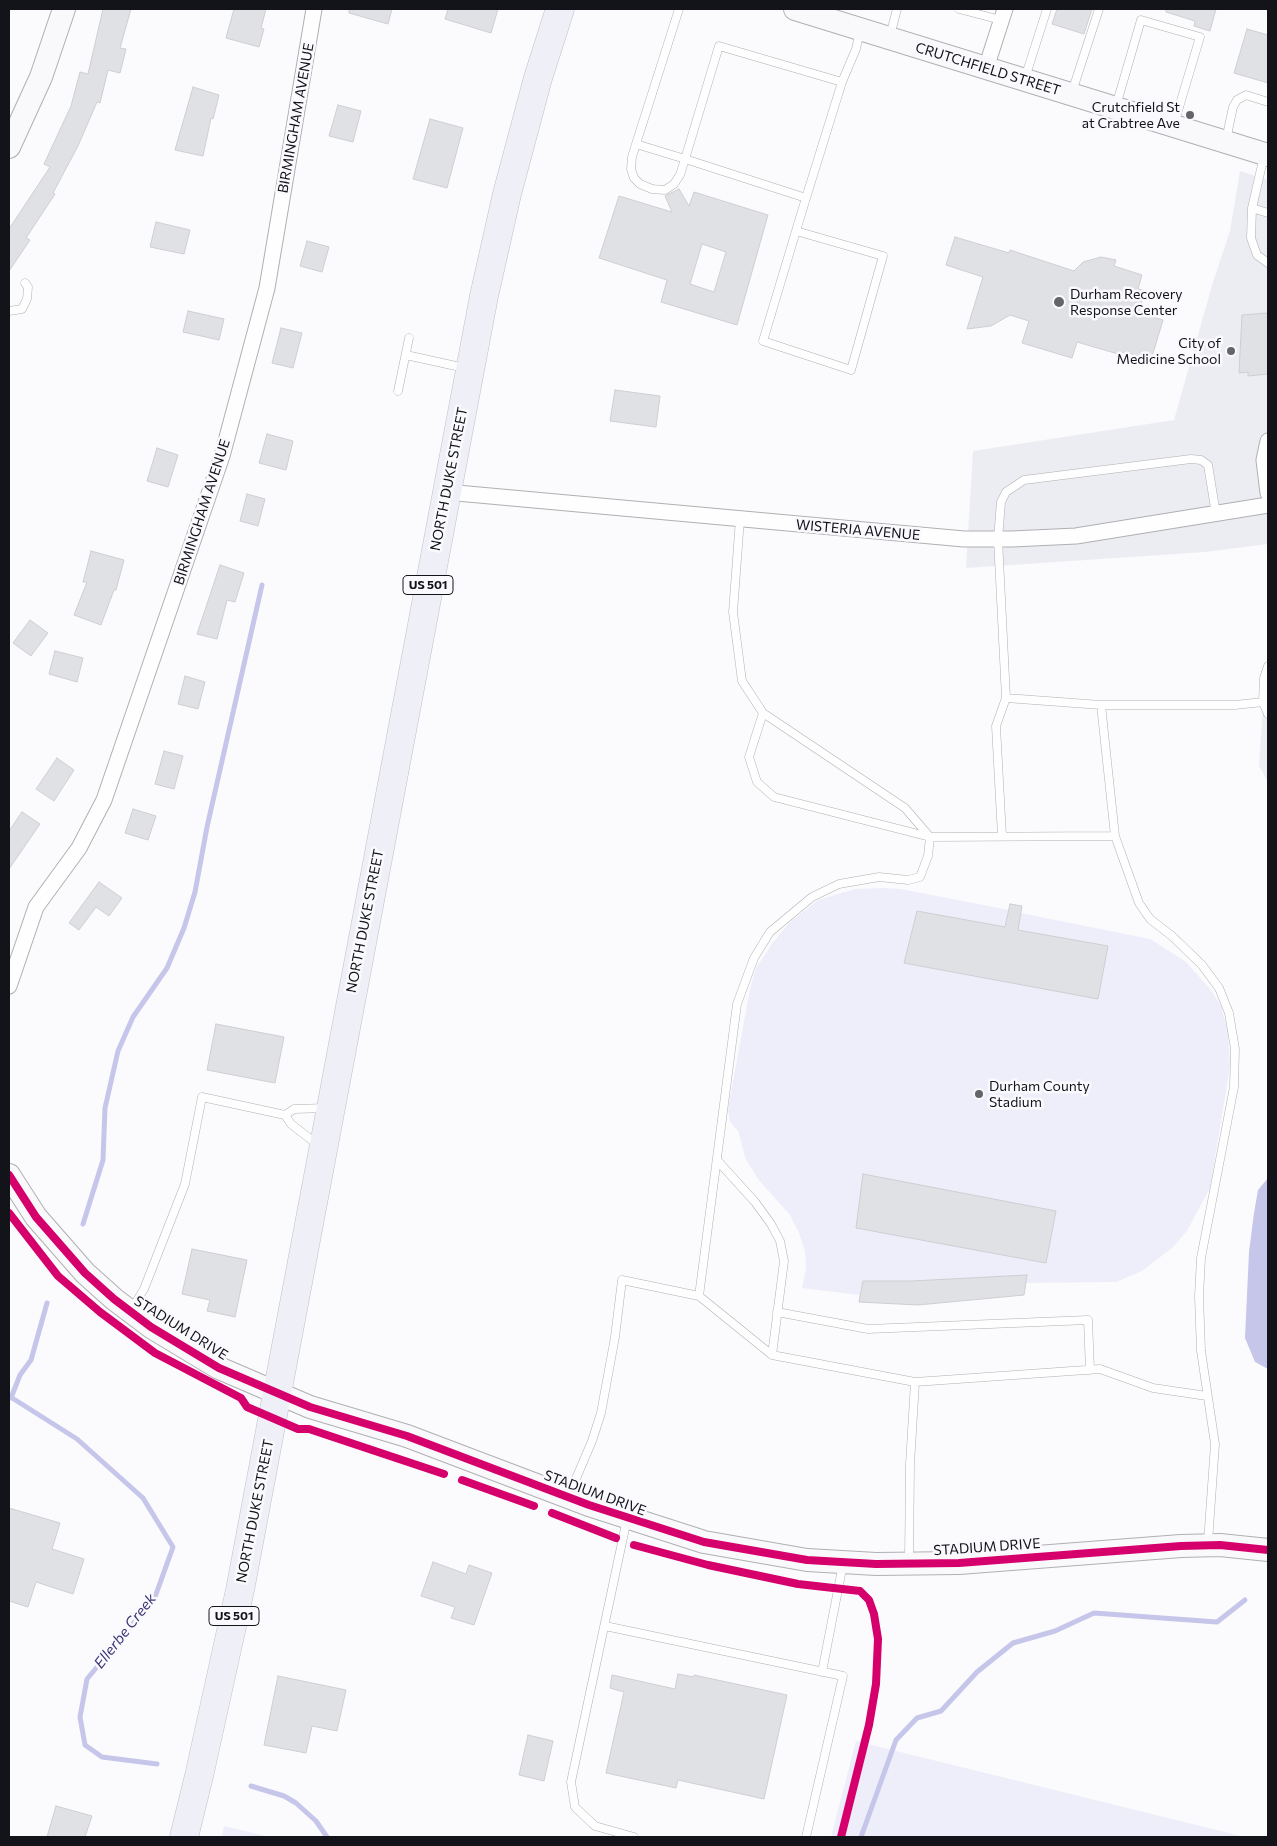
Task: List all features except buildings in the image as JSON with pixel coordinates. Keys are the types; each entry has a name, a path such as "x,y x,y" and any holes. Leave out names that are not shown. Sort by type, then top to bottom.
{"highway":[{"name":"NORTH DUKE STREET","path":"184,1837 240,1590 329,1108 470,370 507,194 538,78 560,9"}],"street":[{"path":"9,147 41,77 64,9"},
{"name":"BIRMINGHAM AVENUE","path":"9,986 36,907 79,848 104,800 222,456 267,288 314,9"},
{"name":"CRUTCHFIELD STREET","path":"795,9 1266,154"},
{"path":"986,68 1003,14"},
{"path":"1268,441 1264,460 1268,492"},
{"name":"WISTERIA AVENUE","path":"446,492 911,536 998,539 1076,536 1268,505"},
{"name":"STADIUM DRIVE","path":"9,1175 36,1217 70,1258 129,1311 194,1354 242,1379 310,1407 407,1436 568,1497 704,1542 769,1555 843,1564 959,1563 1207,1546 1268,1550"}],"lane":[{"path":"679,9 636,144 632,163 634,178 640,184 652,189 665,190 674,184 680,175 719,46 842,82"},
{"path":"889,38 897,9"},
{"path":"959,9 1003,14"},
{"path":"1025,80 1047,9"},
{"path":"1071,94 1099,9"},
{"path":"1115,108 1141,20 1200,37 1174,126"},
{"path":"796,230 883,256 851,370 763,342 796,230 842,82 856,49 861,29"},
{"path":"1226,142 1233,107 1237,100 1246,95 1268,102"},
{"path":"636,144 806,198"},
{"path":"1266,154 1252,208 1251,238 1257,255 1268,263"},
{"path":"1252,208 1268,213"},
{"path":"9,311 22,309 27,299 28,286 25,283"},
{"path":"398,391 409,338"},
{"path":"406,355 470,370"},
{"path":"1002,836 996,726 1006,698 998,539 1001,502 1006,492 1024,480 1191,459 1201,460 1208,465 1216,514"},
{"path":"699,1296 737,1004 754,958 770,932 812,898 839,884 879,877 908,880 920,877 928,856 930,837 905,808 763,713 742,681 733,612 740,519"},
{"path":"1268,666 1264,678 1263,702 1268,714"},
{"path":"1006,698 1101,706 1235,705 1263,702"},
{"path":"1101,706 1115,836 1139,903 1150,920 1172,936 1202,965 1218,988 1229,1013 1235,1050 1234,1087 1201,1258 1199,1296 1201,1351 1215,1444 1207,1546"},
{"path":"763,713 749,758 757,782 774,797 930,837 1115,836"},
{"path":"129,1311 148,1281 186,1184 202,1097 285,1115 291,1124 322,1148"},
{"path":"285,1115 294,1109 329,1108"},
{"path":"717,1160 755,1202 771,1224 780,1242 784,1261 772,1355"},
{"path":"568,1497 592,1441 601,1413 615,1336 622,1280 699,1296 772,1355 915,1382 1100,1369 1153,1388 1208,1396"},
{"path":"777,1312 868,1329 1088,1320 1090,1370"},
{"path":"909,1564 910,1464 915,1382"},
{"path":"628,1518 571,1782 575,1807 595,1826 634,1837"},
{"path":"822,1672 843,1564"},
{"path":"605,1626 843,1676 806,1837"}],"shaded area":[{"name":"City of Medicine School","path":"1240,171 1268,180 1268,544 1205,552 966,568 973,451 1174,420 1213,282 1230,231"},
{"path":"1268,684 1268,782 1259,766 1264,688"},
{"name":"Durham County Stadium","path":"855,889 901,889 1009,910 1010,904 1022,906 1021,913 1150,939 1185,961 1211,990 1221,1006 1228,1031 1230,1067 1210,1188 1187,1231 1172,1248 1142,1271 1116,1282 1026,1283 918,1305 859,1302 859,1295 802,1288 806,1268 805,1251 799,1233 790,1215 758,1179 746,1160 738,1131 730,1122 728,1110 750,989 756,968 772,944 789,923 818,900"},
{"path":"856,1741 1245,1837 831,1837"},
{"path":"224,1826 270,1837 222,1837"}],"water":[{"path":"1268,1178 1268,1368 1266,1368 1255,1362 1245,1338 1249,1252 1254,1213 1258,1190"}],"waterway":[{"path":"83,1224 103,1160 105,1108 118,1051 133,1017 167,968 184,928 195,892 207,827 262,585"},
{"path":"11,1398 20,1375 31,1360 47,1303"},
{"name":"Ellerbe Creek","path":"9,1396 77,1439 143,1498 173,1547 155,1597 87,1679 80,1717 85,1745 102,1757 157,1764"},
{"path":"861,1837 896,1740 917,1718 941,1711 977,1672 1013,1643 1055,1631 1094,1613 1217,1622 1245,1600"},
{"name":"Ellerbe Creek","path":"251,1786 284,1796 296,1803 316,1821 327,1837"}],"cycle path":[{"path":"9,1175 36,1217 85,1273 114,1299 151,1327 219,1368 310,1407 407,1436 589,1505 704,1542 807,1560 876,1564 959,1563 1181,1546 1220,1545 1268,1550"},
{"path":"9,1213 58,1276 100,1312 155,1353 241,1398 247,1407 298,1429 309,1429 444,1474"},
{"path":"462,1480 534,1506"},
{"path":"552,1513 616,1538"},
{"path":"634,1545 708,1565 798,1584 860,1591 869,1600 874,1614 878,1639 876,1684 869,1725 841,1837"}],"place":[{"name":"Crutchfield St at Crabtree Ave","path":"1190,115"},
{"name":"Durham Recovery Response Center","path":"1059,302"},
{"name":"City of Medicine School","path":"1231,351"},
{"name":"Durham County Stadium","path":"979,1094"}]}
